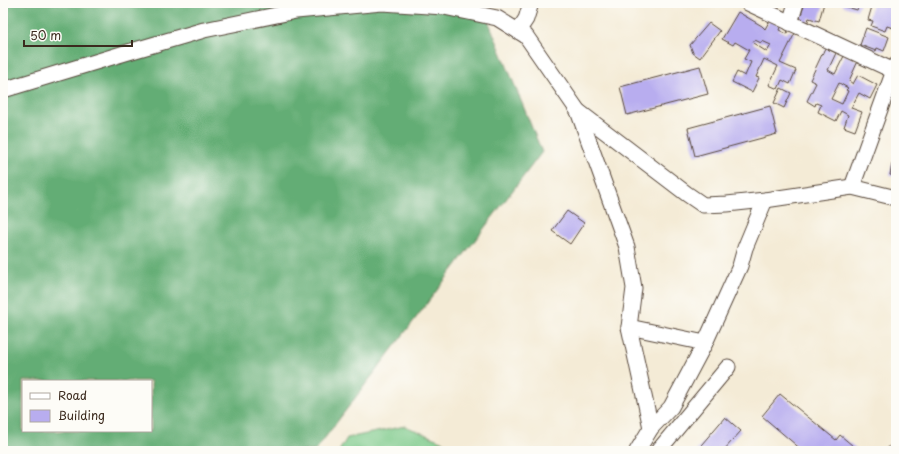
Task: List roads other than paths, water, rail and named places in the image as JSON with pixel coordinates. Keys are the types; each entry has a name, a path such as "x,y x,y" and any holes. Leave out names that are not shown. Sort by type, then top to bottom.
{"street":[{"path":"3,90 204,30 296,11 382,3 443,5 497,18 526,36 578,111 627,247 634,288 629,327 651,428"},
{"path":"518,31 526,19 531,3"},
{"path":"748,3 790,23 895,68 852,187"},
{"path":"790,23 796,3"},
{"path":"578,111 687,194 703,204 727,204 765,200 852,187 896,198"},
{"path":"637,451 651,428 671,407 704,343 740,266 745,248 765,200"},
{"path":"629,327 704,343"},
{"path":"658,451 728,367"}]}
